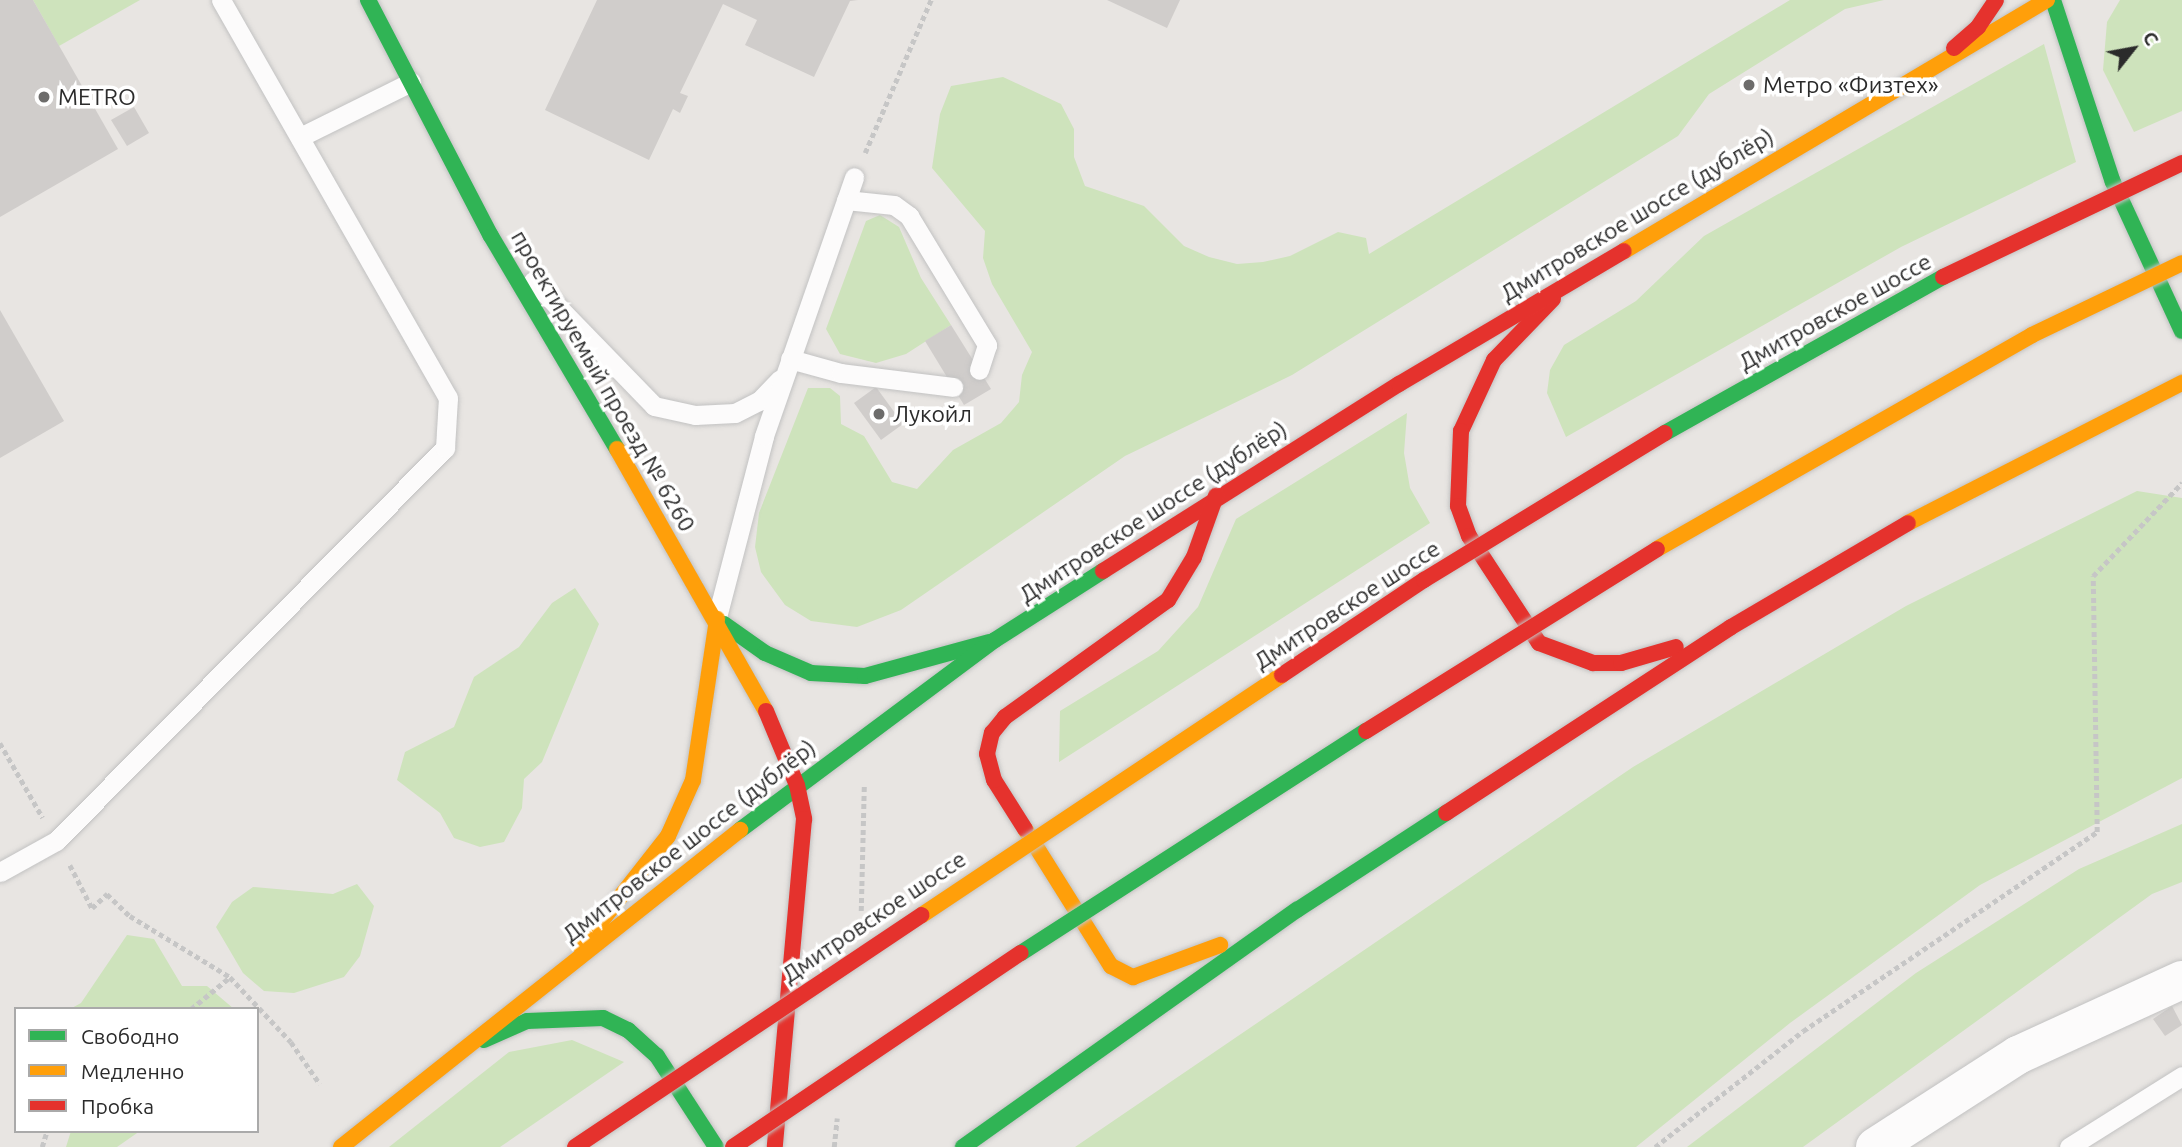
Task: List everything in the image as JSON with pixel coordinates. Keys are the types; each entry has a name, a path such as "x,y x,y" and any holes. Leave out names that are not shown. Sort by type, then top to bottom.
{"main road":[{"name":"проектируемый проезд № 6260","path":"368,0 491,236 717,619 772,721 797,785 804,819 803,872 775,1147"},
{"path":"1937,62 1978,27 1996,0"},
{"name":"Дмитровское шоссе (дублёр)","path":"341,1147 569,962 797,785 995,640 1216,496 1937,62 2047,0"},
{"path":"2053,0 2113,182 2182,331"},
{"name":"Дмитровское шоссе","path":"575,1147 1413,588 1673,428 1921,288 2182,163"},
{"path":"733,1147 857,1059 1447,679 1751,491 2032,335 2182,263"},
{"path":"1569,282 1494,360 1461,431 1458,506 1469,536 1539,643 1563,656 1621,663 1731,626"},
{"path":"963,1147 1297,910 1731,626 1946,500 2182,383"},
{"path":"1216,496 1194,557 1168,600 1005,716 992,733 987,754 994,780 1111,966 1133,977 1158,972 1297,910"},
{"path":"569,962 668,836 693,780 717,619 765,653 811,673 865,676 995,640"},
{"path":"459,1051 527,1021 603,1018 628,1030 657,1056 716,1147"}],"street":[{"path":"1875,1147 2018,1055 2182,980"}],"lane":[{"path":"0,872 56,841 445,449 448,398 222,0"},
{"path":"300,137 411,82"},
{"path":"717,619 786,368 855,177"},
{"path":"846,200 894,205 909,216 987,345 979,370"},
{"path":"491,236 654,406 695,415 735,413 759,401 786,368"},
{"path":"786,368 841,373 934,389 953,387"},
{"path":"2069,1147 2182,1076"}],"path":[{"path":"855,177 931,0"},
{"path":"1655,1147 1803,1031 2097,832 2093,576 2182,483"},
{"path":"86,895 92,908 107,894 130,916 230,976 259,1007"},
{"path":"193,1007 230,976"},
{"path":"259,1007 291,1042 320,1084"}],"green space":[{"path":"33,0 140,0 59,46"},
{"path":"1790,0 1884,0 1845,9 1709,94 1678,136 1292,375 1125,456 901,610 857,627 811,621 785,605 761,572 755,547 759,513 808,388 830,388 840,396 841,424 864,436 892,482 917,489 953,450 1001,423 1019,402 1022,375 1032,352 992,284 983,258 985,231 932,168 940,114 951,86 1003,77 1061,104 1074,129 1074,157 1085,186 1144,206 1184,246 1209,257 1237,264 1263,262 1290,256 1338,232 1366,238 1369,254"},
{"path":"2120,0 2182,0 2182,111 2134,132 2103,70 2107,22"},
{"path":"2044,44 2076,162 1901,247 1566,437 1547,393 1550,370 1564,345 1636,301 1704,236"},
{"path":"880,215 899,227 921,278 951,325 906,354 876,363 840,354 826,329 866,221"},
{"path":"1407,413 1404,453 1410,488 1430,523 1059,762 1060,711 1158,651 1198,607 1236,519"},
{"path":"2137,491 2182,498 2182,778 1980,885 1790,1023 1636,1147 1075,1147 1633,767 1906,606"},
{"path":"575,588 599,624 542,762 524,779 522,808 504,842 480,847 454,838 440,813 397,780 405,752 454,727 474,677 519,647 552,603"},
{"path":"2182,824 2182,882 2152,894 1803,1147 1687,1147 1916,973 2079,869"},
{"path":"357,884 374,906 360,956 344,977 294,993 264,991 243,973 216,927 232,902 253,887 333,894"},
{"path":"127,935 154,939 182,986 207,986 232,1007 74,1007 81,1003"},
{"path":"572,1040 624,1062 500,1147 389,1147 509,1052"},
{"path":"70,1133 137,1133 117,1147 66,1147"}],"building":[{"name":"METRO","path":"0,0 33,0 118,149 0,217"},
{"path":"597,0 858,0 850,1 814,77 745,45 757,20 723,4 680,93 688,96 680,113 673,109 649,160 545,110"},
{"path":"1107,0 1180,0 1167,28"},
{"path":"134,107 149,133 127,146 111,120"},
{"path":"0,310 64,421 0,458"},
{"path":"951,325 991,389 964,405 925,341"},
{"name":"Лукойл","path":"876,387 903,424 881,440 854,403"},
{"path":"2172,1006 2182,1025 2165,1036 2153,1019"}],"traffic: fast":[{"path":"368,0 491,236 617,449"},
{"path":"2053,0 2113,182 2182,331"},
{"path":"1665,433 1943,277"},
{"path":"740,830 995,640 1103,571"},
{"path":"724,624 765,653 811,673 865,676 989,642"},
{"path":"1021,953 1366,731"},
{"path":"963,1147 1297,910 1446,813"},
{"path":"484,1040 527,1021 603,1018 628,1030 657,1056 716,1147"}],"traffic: slow":[{"path":"1624,251 2047,0"},
{"path":"1657,549 2032,335 2182,263"},
{"path":"1908,523 2182,383"},
{"path":"617,449 766,711"},
{"path":"581,947 668,836 693,780 717,619"},
{"path":"922,915 1282,675"},
{"path":"1025,829 1111,966 1133,977 1220,945"},
{"path":"341,1147 740,830"}],"traffic: jam":[{"path":"1954,48 1978,27 1996,0"},
{"path":"1943,277 2182,163"},
{"path":"1103,571 1399,384 1624,251"},
{"path":"1553,299 1494,360 1461,431 1458,506 1469,536 1539,643 1593,663 1621,663 1676,647"},
{"path":"1282,675 1424,580 1665,433"},
{"path":"1025,829 994,780 987,754 992,733 1005,717 1168,600 1194,557 1216,496"},
{"path":"1446,813 1731,627 1908,523"},
{"path":"1366,731 1657,549"},
{"path":"766,711 797,785 804,819 775,1147"},
{"path":"575,1147 922,915"},
{"path":"733,1147 1021,953"}],"place":[{"name":"Метро «Физтех»","path":"1749,85"},
{"name":"METRO","path":"44,97"},
{"name":"Лукойл","path":"879,414"}]}
